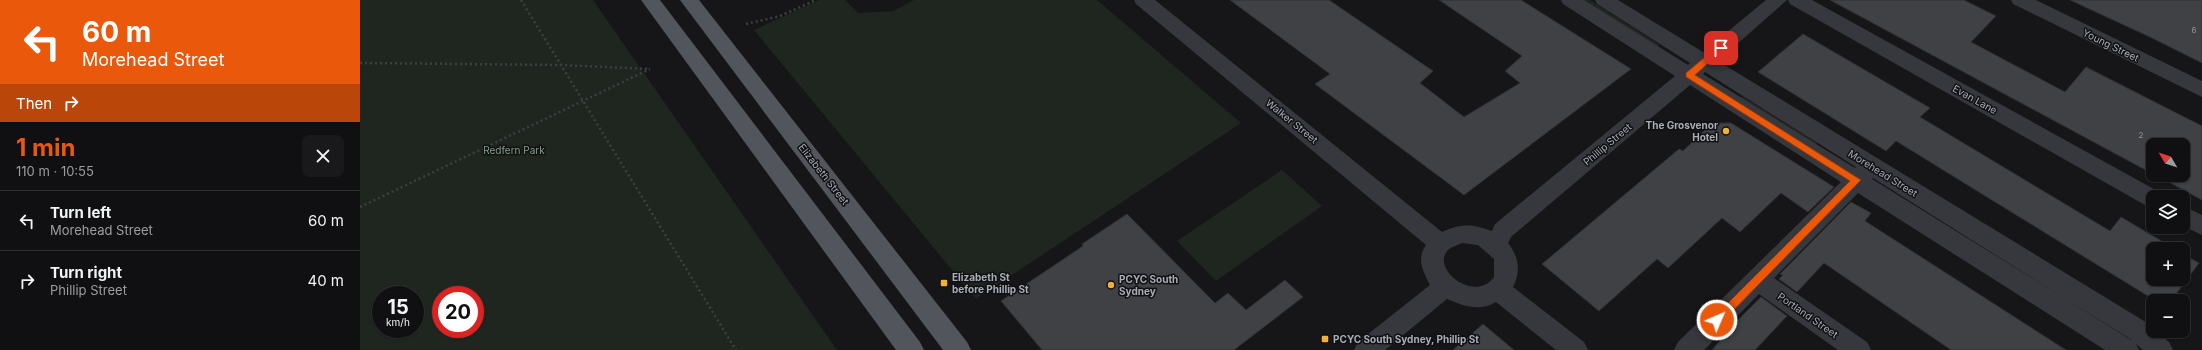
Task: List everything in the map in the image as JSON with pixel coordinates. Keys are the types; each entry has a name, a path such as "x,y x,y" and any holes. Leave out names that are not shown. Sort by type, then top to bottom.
{"main road":[{"path":"650,0 911,350"},
{"name":"Elizabeth Street","path":"689,0 958,350"}],"street":[{"name":"Walker Street","path":"1142,0 1350,168 1440,243"},
{"name":"Morehead Street","path":"1570,0 1697,69 1864,173 2140,332 2160,350"},
{"name":"Morehead Street","path":"1604,0 1697,69"},
{"name":"Phillip Street","path":"1496,245 1503,231 1778,0"},
{"name":"Evan Lane","path":"1797,0 2146,195"},
{"name":"Young Street","path":"2020,0 2202,90"},
{"name":"Morehead Street","path":"1864,173 2126,350"},
{"path":"1687,350 1864,173"},
{"path":"2190,219 2202,226"},
{"path":"1473,234 1485,238 1496,245 1505,258 1508,272 1505,281 1498,289 1484,296 1467,297 1445,287 1437,279 1432,260 1434,251 1440,243 1449,237 1473,234"},
{"name":"Portland Street","path":"1758,280 1858,350"},
{"path":"1367,350 1445,287"},
{"path":"1498,289 1575,350"}],"path":[{"path":"521,0 736,350"},
{"path":"746,24 780,16 816,0"},
{"path":"360,63 561,65 650,69 584,102 360,207"}],"green space":[{"name":"Redfern Park","path":"360,0 593,0 837,350 360,350"},
{"path":"819,0 845,0 858,13 893,11 914,0 1097,0 1241,123 976,299 754,30"},
{"path":"1579,0 1590,0 1660,45 1657,47"},
{"path":"1743,96 1816,142 1816,145 1739,98"},
{"path":"1282,170 1322,206 1216,281 1177,241"}],"building":[{"path":"1230,0 1329,0 1433,71 1420,83 1464,117 1520,83 1505,71 1522,56 1439,0 1521,0 1631,69 1464,195 1315,84 1330,74"},
{"path":"1830,0 1964,0 1996,16 1971,42 2065,92 2086,67 2202,126 2202,200 2190,193 2190,190 2184,190 2169,182 2190,182 2190,138 2146,138 2146,170"},
{"path":"2070,0 2202,0 2202,63 2152,38"},
{"path":"1803,34 1930,108 1920,117 2110,231 2121,217 2146,232 2146,234 2150,234 2163,242 2146,242 2146,286 2182,286 2176,294 2146,295 1896,141 1886,151 1758,72"},
{"path":"1712,123 1731,123 1834,187 1808,212 1781,193 1740,232 1722,218 1668,268 1657,259 1599,311 1542,264 1679,149 1683,151"},
{"path":"1851,202 1871,213 1865,221 2066,350 1951,350 1824,263 1797,292 1779,279 1783,275 1780,274"},
{"name":"PCYC South Sydney","path":"1127,214 1215,303 1228,293 1246,310 1285,280 1303,297 1234,350 1042,350 1001,301 1083,246 1082,244"},
{"path":"2190,258 2199,263 2190,275"},
{"path":"1761,297 1787,316 1755,350 1712,350 1735,323"},
{"path":"1483,324 1514,350 1453,350"}],"place":[{"name":"The Grosvenor Hotel","path":"1726,131"},
{"name":"Elizabeth St before Phillip St","path":"944,283"},
{"name":"PCYC South Sydney","path":"1111,285"},
{"name":"PCYC South Sydney, Phillip St","path":"1325,339"}],"route":[{"path":"1717,320 1856,180 1689,75 1721,48"}]}
